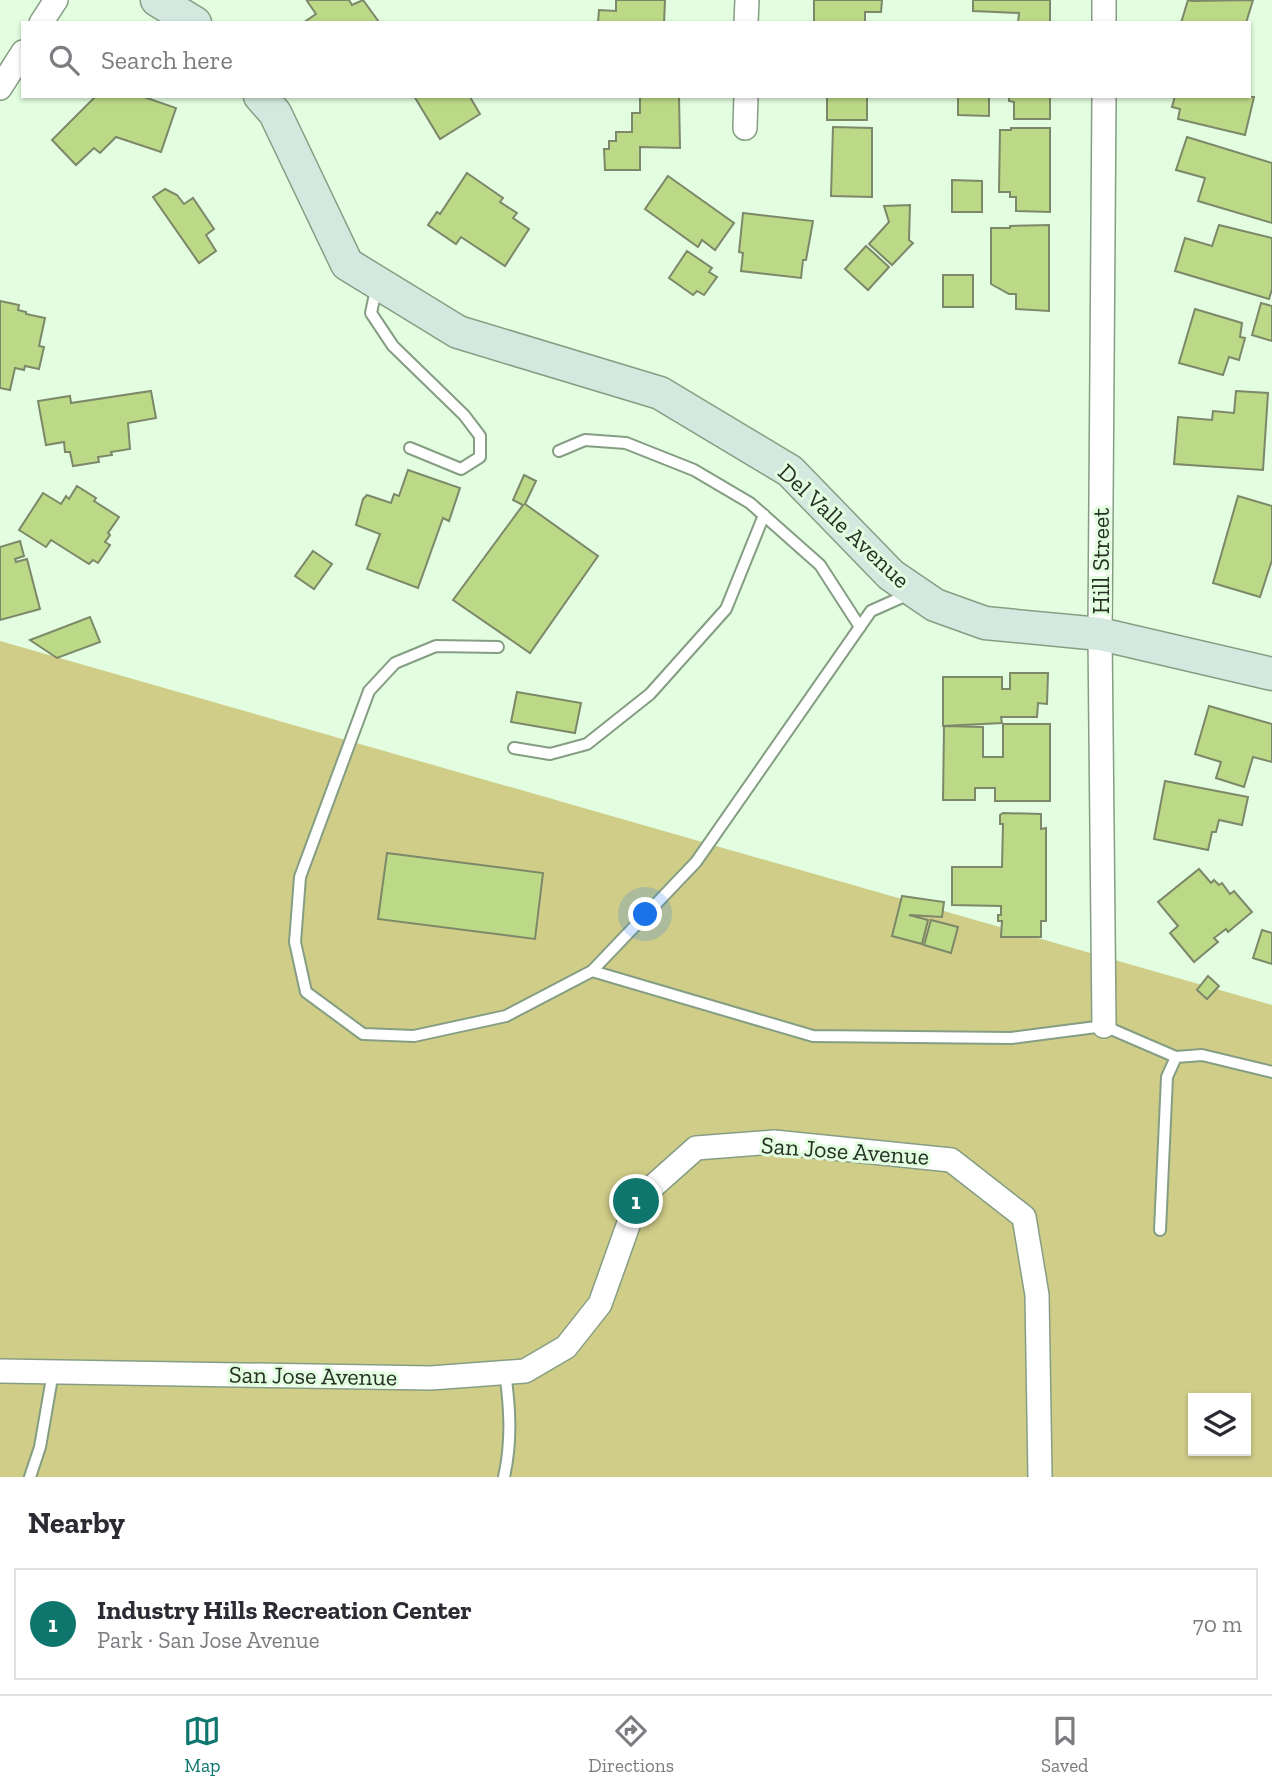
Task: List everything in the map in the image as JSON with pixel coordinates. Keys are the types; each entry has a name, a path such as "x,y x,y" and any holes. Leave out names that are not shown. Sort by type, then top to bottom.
{"street":[{"path":"42,21 55,0"},
{"path":"157,0 192,21"},
{"path":"746,21 747,0"},
{"path":"1104,0 1104,21"},
{"path":"0,88 21,55"},
{"name":"Del Valle Avenue","path":"262,98 275,113 347,264 458,332 660,393 790,471 891,575 935,605 985,623 1100,634 1272,674"},
{"path":"745,128 746,98"},
{"name":"Hill Street","path":"1104,98 1100,634 1104,1026"},
{"name":"San Jose Avenue","path":"0,1371 431,1378 525,1371 566,1347 600,1304 630,1220 650,1188 696,1149 774,1142 951,1160 1024,1217 1037,1295 1040,1477"}],"lane":[{"path":"377,282 371,313 393,346 464,415 480,436 480,457 461,469 410,448"},
{"path":"559,451 584,440 625,443 694,470 750,503 820,565 860,627"},
{"path":"514,748 550,754 587,744 650,694 726,609 764,515"},
{"path":"498,647 436,646 395,663 369,691 300,877 295,942 306,992 363,1034 414,1036 506,1016 592,971 696,862 871,611 915,591"},
{"path":"592,971 813,1036 1011,1038 1104,1026 1175,1057 1202,1055 1272,1073"},
{"path":"1160,1230 1167,1077 1175,1057"},
{"path":"30,1477 40,1447 53,1372"},
{"path":"505,1372 510,1422 505,1477"}],"shaded area":[{"path":"0,641 1272,1005 1272,1477 0,1477"}],"building":[{"path":"349,0 352,5 363,0 378,21 306,21 316,14 307,1"},
{"path":"616,0 665,0 664,21 598,21 599,10 616,11"},
{"path":"814,0 882,0 881,12 865,12 865,21 814,21"},
{"path":"973,0 1050,0 1050,21 1018,21 1019,13 973,11"},
{"path":"1188,0 1253,0 1247,21 1182,21"},
{"path":"1254,97 1245,135 1178,119 1180,109 1172,107 1174,98"},
{"path":"94,98 147,98 176,108 161,152 116,137 100,153 94,148 76,165 52,140"},
{"path":"415,98 471,98 480,114 440,139"},
{"path":"640,98 679,98 680,148 640,147 640,170 605,170 604,149 609,149 609,141 616,141 616,132 632,132 632,113 640,113"},
{"path":"827,98 867,98 867,120 827,120"},
{"path":"958,98 989,98 989,116 958,115"},
{"path":"1009,98 1050,98 1050,119 1014,119 1014,102 1009,101"},
{"path":"833,127 872,128 872,197 831,196"},
{"path":"1050,128 1050,212 1016,211 1016,197 1010,197 1010,192 999,192 1000,130"},
{"path":"1187,137 1272,163 1272,223 1198,201 1205,178 1176,170"},
{"path":"467,173 503,198 500,202 517,213 513,218 529,229 505,266 461,237 456,244 428,225 437,212 440,214"},
{"path":"668,176 734,223 715,250 702,240 698,247 645,209"},
{"path":"952,180 982,181 982,212 952,212"},
{"path":"165,189 177,195 184,204 193,198 214,229 206,235 216,251 199,263 153,197"},
{"path":"910,205 909,240 913,243 892,265 869,244 889,222 884,206"},
{"path":"743,213 813,221 801,278 741,271 743,253 739,252"},
{"path":"1049,225 1049,311 1016,309 1016,294 1009,294 991,284 991,228"},
{"path":"1219,225 1272,238 1272,289 1269,299 1175,271 1185,238 1212,246"},
{"path":"866,246 889,267 868,290 845,269"},
{"path":"687,251 712,268 709,272 717,277 704,295 697,291 693,295 669,278"},
{"path":"943,275 973,275 973,307 943,307"},
{"path":"0,301 19,305 18,310 26,314 45,318 39,346 44,347 39,369 25,366 24,370 15,368 10,390 0,388"},
{"path":"1261,303 1272,306 1272,341 1252,335"},
{"path":"1195,309 1242,323 1240,337 1245,338 1239,360 1229,357 1223,375 1179,363"},
{"path":"151,391 156,418 128,423 130,449 98,457 99,462 73,466 70,452 65,452 64,442 46,445 38,401 70,396 71,403"},
{"path":"1236,391 1268,393 1263,470 1174,464 1178,417 1212,420 1213,411 1234,413"},
{"path":"408,470 460,488 449,521 443,518 418,588 367,569 380,534 356,525 363,499 367,495 391,503 394,494 399,496"},
{"path":"524,475 536,481 525,504 598,556 530,653 453,600 523,505 513,500"},
{"path":"77,486 119,517 105,542 110,545 98,563 93,560 89,564 51,540 46,547 19,530 43,493 61,504 66,496 69,499"},
{"path":"1238,496 1272,506 1272,560 1260,597 1213,583"},
{"path":"20,541 24,556 15,559 16,562 27,559 40,609 0,620 0,547"},
{"path":"313,551 332,564 314,589 295,576"},
{"path":"90,617 100,642 57,658 30,640"},
{"path":"1010,673 1048,673 1047,704 1038,703 1037,717 1001,717 1002,723 943,726 943,677 1002,677 1002,689 1010,689"},
{"path":"517,692 581,703 575,733 511,722"},
{"path":"1209,706 1272,724 1272,762 1253,757 1244,787 1216,778 1221,762 1195,754"},
{"path":"1003,724 1050,724 1050,801 995,801 995,788 975,788 975,800 943,800 944,726 983,727 983,757 1003,757"},
{"path":"1165,781 1248,797 1242,825 1219,820 1216,832 1212,832 1208,850 1154,839"},
{"path":"1041,814 1041,829 1046,828 1046,921 1041,921 1041,937 1001,937 1002,921 998,921 998,915 1001,915 1001,906 952,905 952,867 1002,867 1003,824 1000,824 1000,815"},
{"path":"387,853 543,873 535,939 378,919"},
{"path":"1199,869 1211,883 1214,880 1219,885 1222,883 1230,894 1234,891 1252,912 1228,932 1226,929 1214,938 1218,942 1194,962 1170,933 1178,926 1158,902"},
{"path":"902,896 944,902 942,917 909,915 928,920 922,944 892,936"},
{"path":"931,920 958,927 951,953 924,945"},
{"path":"1262,930 1272,933 1272,964 1253,958"},
{"path":"1208,976 1219,986 1207,999 1197,990"}],"place":[{"name":"Industry Hills Recreation Center","path":"636,1201"}]}
